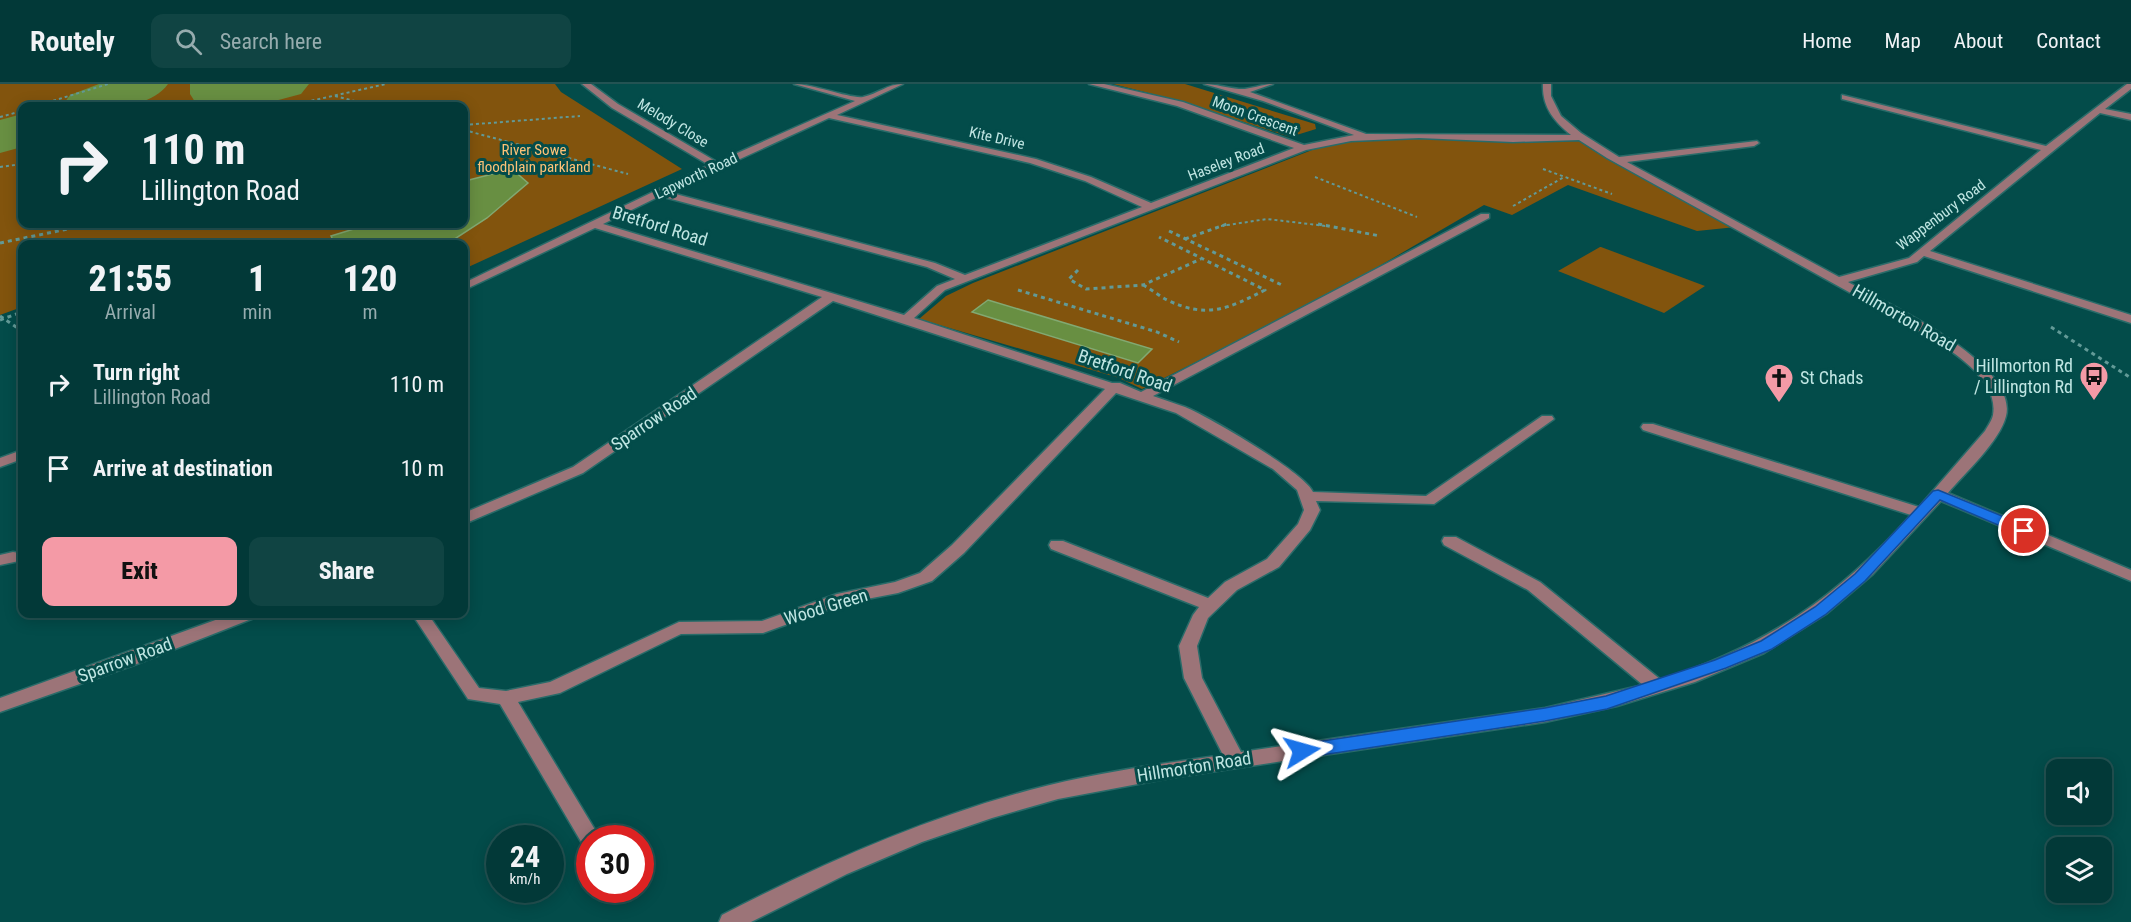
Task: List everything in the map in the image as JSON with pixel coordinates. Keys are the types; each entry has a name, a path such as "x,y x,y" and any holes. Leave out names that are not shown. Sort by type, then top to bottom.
{"street":[{"name":"Melody Close","path":"585,84 615,106 717,166"},
{"path":"798,84 863,100"},
{"name":"Lapworth Road","path":"468,285 673,186 899,84"},
{"name":"Moon Crescent","path":"1094,84 1180,104 1303,148"},
{"path":"1208,84 1244,92 1362,135"},
{"path":"1244,92 1269,84"},
{"name":"Hillmorton Road","path":"730,922 788,891 874,851 946,825 1055,793 1136,775 1545,714 1607,702 1658,687 1766,645 1820,611 1860,578 1991,434 2000,414 1994,388 1967,356 1936,335 1618,160 1582,137 1563,123 1551,110 1545,96 1547,84"},
{"name":"Wappenbury Road","path":"1839,281 1913,260 2048,148 2131,85"},
{"path":"1845,97 2048,148"},
{"path":"2098,110 2131,117"},
{"name":"Kite Drive","path":"830,116 1034,161 1088,179 1152,207"},
{"name":"Haseley Road","path":"906,319 941,288 1303,148 1330,140 1400,133 1493,139 1582,137"},
{"path":"1618,160 1754,143"},
{"name":"Bretford Road","path":"659,193 931,265 966,279"},
{"path":"1144,396 1485,216"},
{"name":"Bretford Road","path":"593,224 906,319 1115,386 1181,410 1278,466 1304,488 1307,496"},
{"path":"1922,252 2131,319"},
{"name":"Sparrow Road","path":"468,517 578,470 832,296"},
{"name":"Wood Green","path":"423,618 474,694 506,698 554,688 678,628 763,627 843,598 898,587 926,577 958,549 1115,386"},
{"path":"1236,761 1193,678 1188,646 1201,615 1232,586 1273,563 1305,526 1312,510 1307,496 1429,501 1546,419"},
{"path":"1648,427 1920,513"},
{"path":"0,463 18,456"},
{"path":"1938,494 2131,576"},
{"path":"1450,541 1534,586 1658,687"},
{"path":"1057,545 1211,606"},
{"name":"Sparrow Road","path":"0,705 238,618"},
{"path":"506,698 582,825"}],"path":[{"path":"49,102 108,84"},
{"path":"306,102 386,84"},
{"path":"334,96 358,102"},
{"path":"468,124 556,120 615,106"},
{"path":"0,117 18,112"},
{"path":"468,131 673,186"},
{"path":"1273,160 1455,233"},
{"path":"0,167 18,165"},
{"path":"1543,169 1617,196"},
{"path":"1485,216 1509,208 1564,177"},
{"path":"1133,214 1321,303"},
{"path":"1185,239 1227,225 1280,219 1349,233 1386,237 1406,234 1433,244"},
{"path":"0,243 74,228"},
{"path":"1143,285 1157,291 1164,298 1191,310 1219,312 1265,290 1158,237 1170,232"},
{"path":"1084,267 1074,272 1069,279 1086,289 1143,285 1201,259"},
{"path":"980,274 999,285 1157,332 1210,360"},
{"path":"5,319 18,314"},
{"path":"0,318 18,328"}],"green space":[{"name":"River Sowe floodplain parkland","path":"0,84 555,84 561,92 682,169 468,267 468,240 18,240 18,308 0,315"},
{"path":"1113,84 1185,84 1315,124 1316,129 1290,137 1176,100"},
{"path":"1403,137 1500,142 1582,141 1609,160 1736,227 1697,231 1568,185 1512,215 1484,205 1321,300 1142,389 1119,378 919,319 946,296 973,283 1312,150 1339,143"},
{"path":"1600,247 1705,286 1664,313 1558,271"}],"shaded area":[{"path":"512,169 528,183 487,218 453,240 333,240 331,236 357,228 468,228 469,180"},
{"path":"988,300 1152,349 1138,363 972,312"}],"waterway":[{"path":"98,102 143,84"},
{"path":"215,84 215,94 230,98 284,84"},
{"path":"0,137 18,131"}],"place":[{"name":"Hillmorton Rd / Lillington Rd","path":"2094,402"},
{"name":"St Chads","path":"1779,404"}],"route":[{"path":"1302,751 1545,714 1607,702 1658,687 1721,664 1766,645 1820,611 1860,578 1938,494 2024,531"}]}
